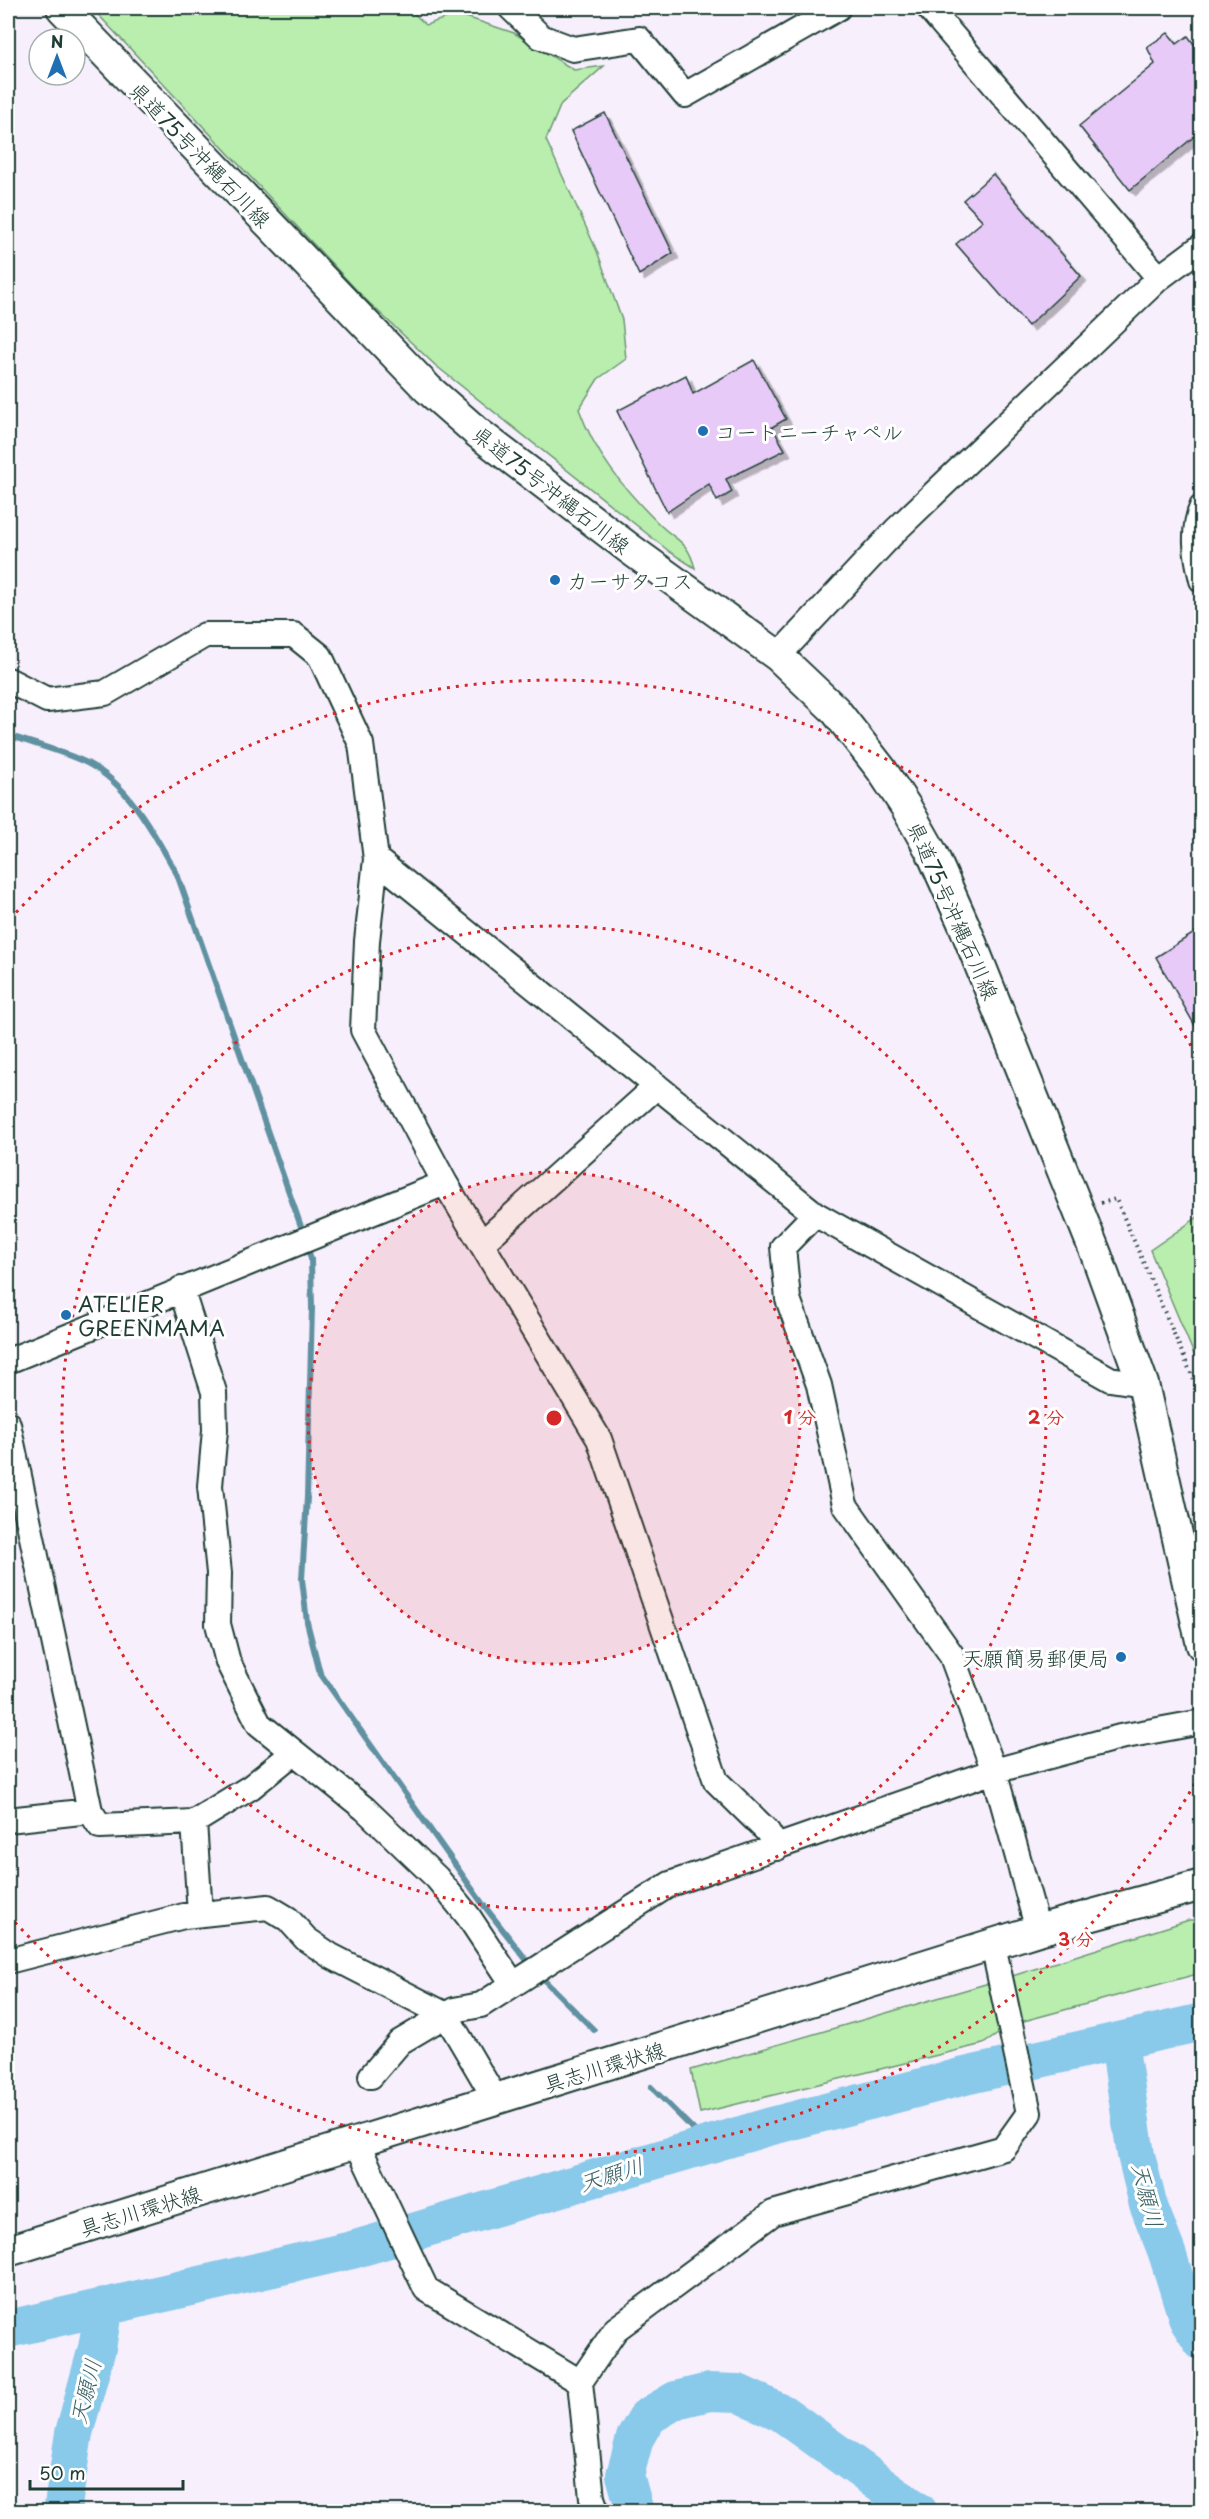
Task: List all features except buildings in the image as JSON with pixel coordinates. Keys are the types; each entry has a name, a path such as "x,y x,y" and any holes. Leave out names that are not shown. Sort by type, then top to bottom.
{"main road":[{"name":"県道75号沖縄石川線","path":"62,8 428,389 478,433 630,549 778,656 811,684 860,741 906,807 932,853 973,945 1078,1209 1143,1384 1202,1645"},
{"name":"具志川環状線","path":"8,2251 1038,1930 1202,1885"}],"street":[{"path":"510,8 541,37 573,49 639,39 685,94 838,8"},
{"path":"929,8 1159,278"},
{"path":"778,656 896,530 1159,278 1202,246"},
{"path":"1202,507 1196,520 1196,558 1202,580"},
{"path":"8,680 47,700 105,693 206,635 294,635 320,656 361,744 376,859 366,941 363,1030 445,1183 599,1438 716,1781 766,1831 777,1848"},
{"path":"376,859 815,1214 1110,1379 1143,1384"},
{"path":"482,1243 657,1086"},
{"path":"8,1361 445,1183"},
{"path":"815,1214 783,1247 788,1299 819,1385 845,1505 951,1654 994,1771 1038,1930"},
{"path":"181,1289 214,1392 215,1430 210,1486 219,1574 221,1633 228,1662 260,1724 365,1809 437,1878 468,1916 513,1984"},
{"path":"8,1424 90,1811 100,1826 194,1822 251,1787 293,1753"},
{"path":"371,2076 400,2042 454,2010 481,2005 670,1884 994,1771 1120,1737 1202,1722"},
{"path":"8,1820 90,1811"},
{"path":"194,1822 200,1914"},
{"path":"8,1961 200,1914 268,1907 288,1919 306,1939 331,1956 446,2015 496,2100"},
{"path":"597,2511 592,2498 580,2382 616,2329 773,2213 1004,2148 1029,2113 993,1945"},
{"path":"357,2143 426,2289 580,2382"}],"path":[{"path":"1078,1209 1116,1199 1202,1399"}],"green space":[{"path":"92,8 408,8 426,25 457,14 514,33 574,70 604,66 561,104 546,140 597,251 622,320 626,359 598,379 579,409 593,441 622,484 665,529 685,546 695,568 670,552 435,365 364,298"},
{"path":"1201,1215 1201,1371 1150,1250"},
{"path":"1189,1920 1201,1920 1201,1973 1020,2022 1009,1977"},
{"path":"989,1983 1001,2032 983,2044 700,2113 691,2070"}],"waterway":[{"path":"8,735 68,755 102,772 128,797 159,843 177,874 304,1235"},
{"path":"307,1245 311,1259 312,1308 307,1497 302,1579 307,1622 320,1673 482,1903 532,1967"},
{"path":"539,1975 594,2030"},
{"name":"天願川","path":"8,2329 352,2250 768,2127 965,2076 1202,2022"},
{"name":"天願川","path":"1119,2042 1136,2155 1148,2204 1167,2253 1188,2320 1202,2342"},
{"path":"651,2087 708,2144"},
{"name":"天願川","path":"62,2512 74,2433 97,2348 104,2306"},
{"name":"天願川","path":"635,2512 625,2475 635,2438 647,2417 676,2400 709,2392 738,2393 782,2413 919,2512"}],"place":[{"name":"コートニーチャペル","path":"703,431"},
{"name":"カーサタコス","path":"555,580"},
{"name":"ATELIER GREENMAMA","path":"66,1315"},
{"name":"天願簡易郵便局","path":"1121,1657"}]}
